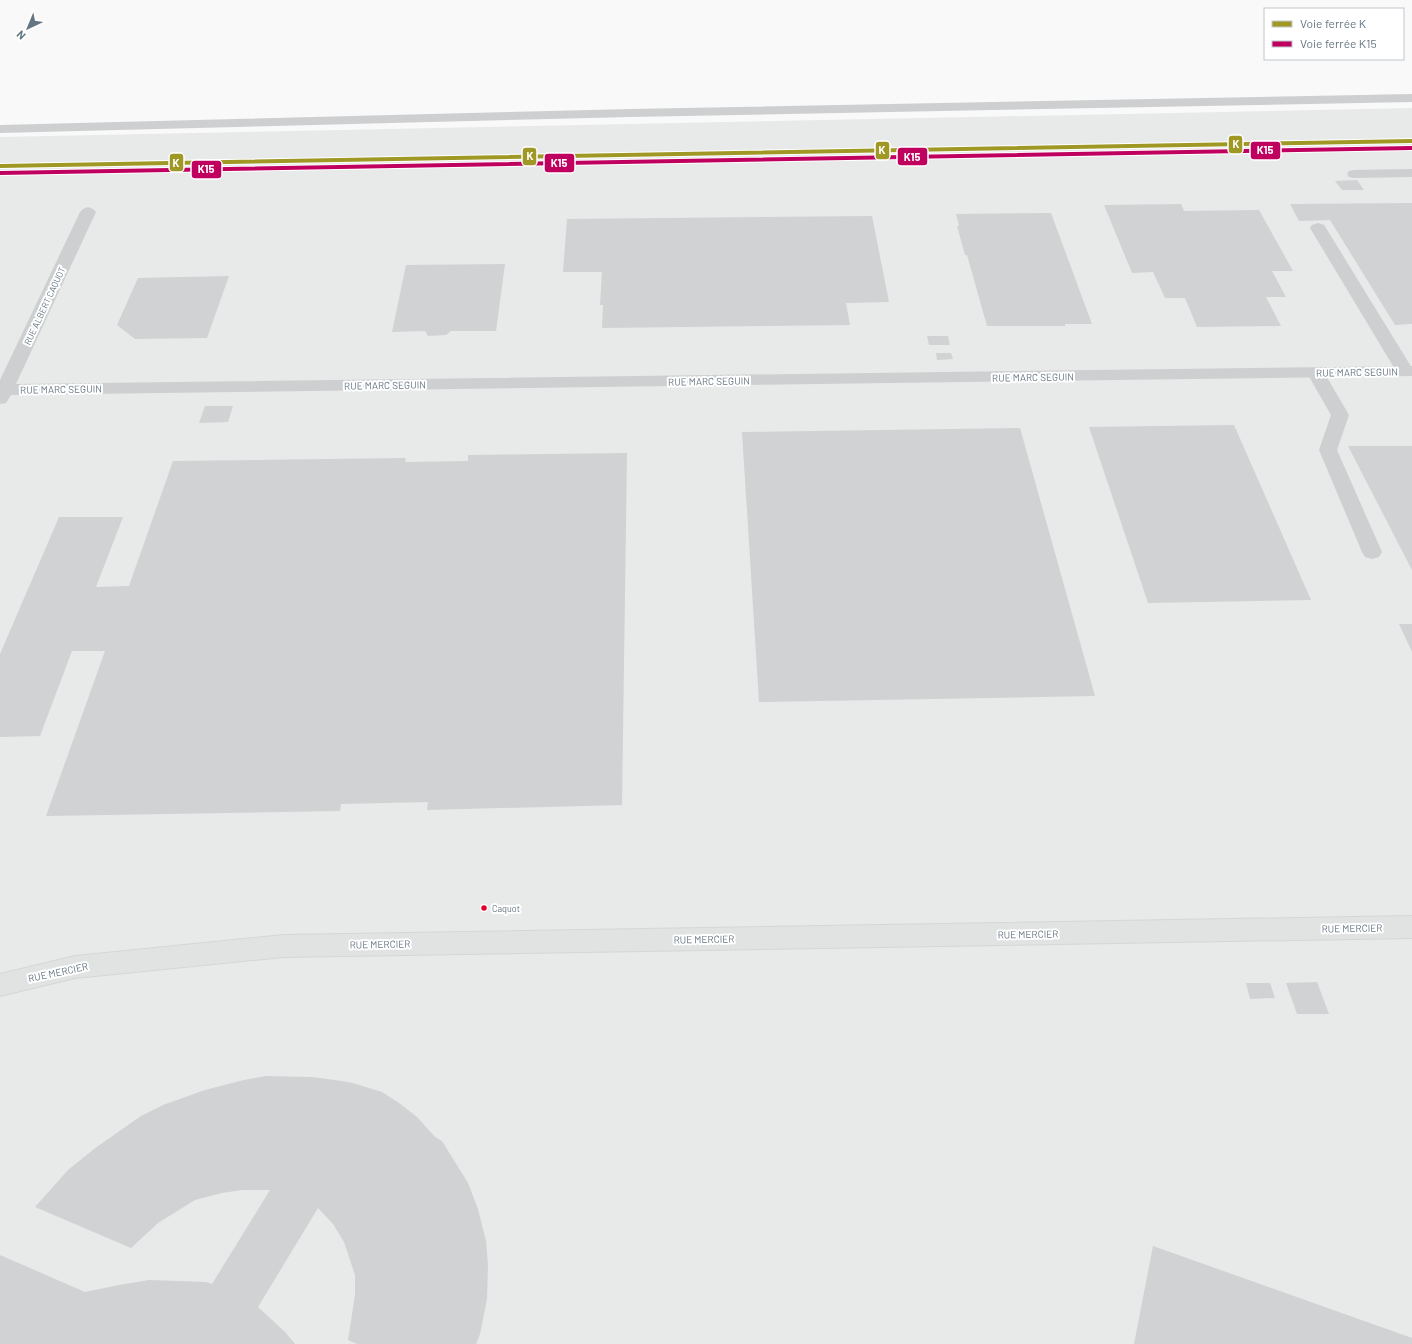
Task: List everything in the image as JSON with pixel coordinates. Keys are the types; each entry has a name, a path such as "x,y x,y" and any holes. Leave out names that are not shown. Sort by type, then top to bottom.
{"street":[{"path":"0,129 639,113 1412,98"},
{"path":"1354,174 1412,173"},
{"name":"RUE ALBERT CAQUOT","path":"3,395 88,212"},
{"path":"1318,228 1408,371"},
{"name":"RUE MARC SEGUIN","path":"3,395 1408,371"},
{"path":"1316,373 1340,415 1328,450 1372,552"},
{"name":"RUE MERCIER","path":"0,985 75,967 284,946 1412,927"}],"shaded area":[{"path":"1412,108 1412,1344 0,1344 0,137"}],"building":[{"path":"1357,180 1364,190 1342,190 1335,181"},
{"path":"1412,203 1412,324 1395,325 1330,220 1299,221 1290,204"},
{"path":"1181,204 1184,211 1259,210 1293,271 1272,271 1286,297 1266,297 1281,326 1197,327 1185,298 1165,298 1153,272 1132,273 1104,205"},
{"path":"1051,213 1092,324 1065,324 1065,326 987,326 967,255 965,255 957,226 959,226 956,214"},
{"path":"872,216 889,302 846,303 850,325 602,328 603,305 600,305 602,272 563,272 567,219"},
{"path":"505,264 496,331 451,331 446,335 428,336 425,331 392,332 406,265"},
{"path":"229,276 207,338 135,339 117,325 138,278"},
{"path":"927,336 948,336 950,345 929,345"},
{"path":"936,353 951,353 953,359 937,360"},
{"path":"205,406 233,406 228,422 199,423"},
{"path":"1234,425 1311,600 1148,603 1089,427"},
{"path":"1020,428 1095,696 759,702 742,432"},
{"path":"1348,446 1412,446 1412,570"},
{"path":"627,453 622,805 427,810 428,802 341,804 340,811 46,816 105,651 72,651 40,736 0,737 0,654 59,517 123,517 96,587 129,586 173,461 406,458 405,462 468,461 468,455"},
{"path":"1399,624 1412,624 1412,652"},
{"path":"1317,982 1329,1014 1297,1014 1286,983"},
{"path":"1246,983 1270,983 1275,998 1250,999"},
{"path":"266,1076 312,1077 342,1081 382,1092 417,1117 435,1137 442,1141 468,1183 478,1209 486,1241 488,1265 487,1299 480,1334 476,1344 357,1344 348,1340 355,1295 355,1275 344,1242 333,1224 318,1208 258,1307 285,1332 295,1344 0,1344 0,1255 85,1292 149,1280 206,1282 212,1284 270,1190 242,1190 222,1193 195,1200 158,1223 131,1248 35,1207 68,1170 94,1149 141,1116 163,1105 205,1090"},
{"path":"1153,1246 1412,1338 1412,1344 1134,1344"}],"rail line":[{"name":"K","path":"0,166 1412,141"},
{"name":"K15","path":"0,173 1412,148"}],"place":[{"name":"Caquot","path":"484,908"}]}
